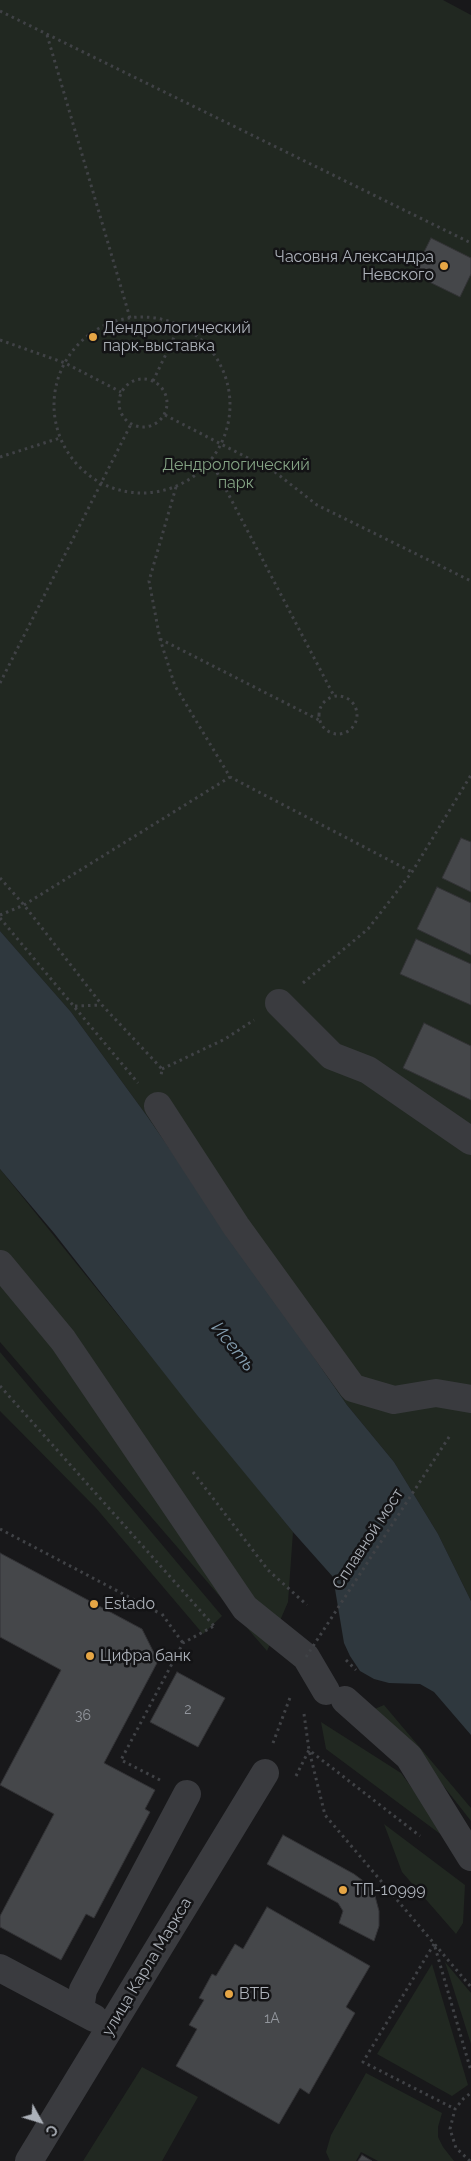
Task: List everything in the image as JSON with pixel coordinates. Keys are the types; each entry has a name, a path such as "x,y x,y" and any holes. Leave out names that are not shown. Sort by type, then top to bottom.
{"street":[{"path":"279,1003 332,1056 368,1070 471,1141"},
{"path":"158,1106 236,1226 353,1388 394,1400 436,1393 471,1399"},
{"path":"0,1264 63,1340 245,1608 305,1663 335,1695 409,1757 471,1857"},
{"name":"улица Карла Маркса","path":"29,2161 264,1773"},
{"path":"80,2010 83,1990 187,1794"},
{"path":"0,1968 110,2026"}],"path":[{"path":"0,11 471,243"},
{"path":"47,35 130,318"},
{"path":"130,318 156,318 180,325 208,346 226,375 231,409 223,443 211,461 176,487 138,494 101,484 76,465 60,438 54,400 64,363 82,341 104,326 130,318"},
{"path":"153,381 180,325"},
{"path":"0,340 64,363 121,392"},
{"path":"140,379 153,381 161,386 166,395 168,405 165,414 159,422 150,427 140,427 131,424 122,416 119,404 121,392 129,383 140,379"},
{"path":"165,414 276,472 317,505 471,581"},
{"path":"0,683 131,424"},
{"path":"0,457 60,438"},
{"path":"211,461 334,696"},
{"path":"176,487 149,581 160,639 175,686 230,777 412,872"},
{"path":"160,639 319,720 327,732 342,735 355,726 358,711 349,699 334,696 322,705 319,720"},
{"path":"158,1106 0,916 24,905 230,777"},
{"path":"162,1069 225,1039 279,1003 368,929 412,872 470,778"},
{"path":"0,878 24,905 102,1005 162,1069 158,1106"},
{"path":"74,1006 102,1005"},
{"path":"0,1386 214,1626"},
{"name":"Сплавной мост","path":"305,1663 451,1434"},
{"path":"0,1529 162,1614 183,1643"},
{"path":"187,1794 121,1760 183,1643 245,1608"},
{"path":"264,1773 279,1724 293,1691"},
{"path":"303,1706 309,1750 325,1815 471,1987"},
{"path":"309,1750 425,1840"},
{"path":"434,1944 471,2072"},
{"path":"434,1944 363,2062 455,2109"},
{"path":"470,2161 456,2148 450,2129 455,2109 471,2093"}],"green space":[{"name":"Дендрологический парк","path":"0,0 443,0 471,15 471,1601 438,1534 394,1462 347,1405 147,1116 71,1012 0,931"},
{"path":"0,1169 293,1532 288,1602 267,1651 0,1342"},
{"path":"0,1352 222,1616 203,1634 96,1508 0,1411"},
{"path":"384,1705 471,1808 471,1821 413,1747 370,1711"},
{"path":"321,1722 401,1773 451,1842 326,1749"},
{"path":"384,1824 465,1885 463,1923 456,1934 402,1872"},
{"path":"445,1962 471,1993 471,2044"},
{"path":"432,1964 468,2085 452,2096 377,2054"},
{"path":"142,2067 198,2097 162,2161 83,2161"},
{"path":"366,2073 442,2113 438,2127 438,2137 454,2161 378,2161 361,2152 356,2161 330,2161 326,2152 331,2135"}],"water":[{"name":"Исеть","path":"0,931 71,1012 147,1116 347,1405 394,1462 438,1534 471,1601 471,1735 434,1692 420,1684 389,1683 374,1679 360,1671 344,1643 333,1577 293,1532 197,1415 54,1233 0,1169"}],"building":[{"name":"Часовня Александра Невского","path":"431,238 471,258 471,274 460,297 413,274"},
{"path":"461,838 471,842 471,892 442,878"},
{"path":"437,887 471,903 471,955 417,929"},
{"path":"416,939 471,964 471,1005 400,974"},
{"path":"424,1023 471,1046 471,1100 403,1068"},
{"path":"0,1553 142,1629 158,1661 104,1763 155,1790 145,1809 150,1812 94,1918 86,1914 61,1960 0,1927 0,1916 54,1814 0,1785 61,1670 0,1637"},
{"path":"177,1672 225,1698 198,1747 150,1722"},
{"name":"ТП-10999","path":"283,1835 354,1874 366,1883 375,1896 379,1911 379,1926 374,1941 339,1923 343,1911 338,1903 267,1864"},
{"path":"267,1907 370,1966 346,2007 355,2013 309,2094 300,2088 279,2124 176,2066 197,2029 189,2025 204,2000 199,1998 212,1974 216,1976 235,1944 243,1949"},
{"path":"362,2155 372,2161 358,2161"}],"place":[{"name":"Часовня Александра Невского","path":"444,266"},
{"name":"Дендрологический парк-выставка","path":"93,337"},
{"name":"Estado","path":"94,1604"},
{"name":"Цифра банк","path":"90,1656"},
{"name":"ТП-10999","path":"343,1890"},
{"name":"ВТБ","path":"229,1994"}]}
